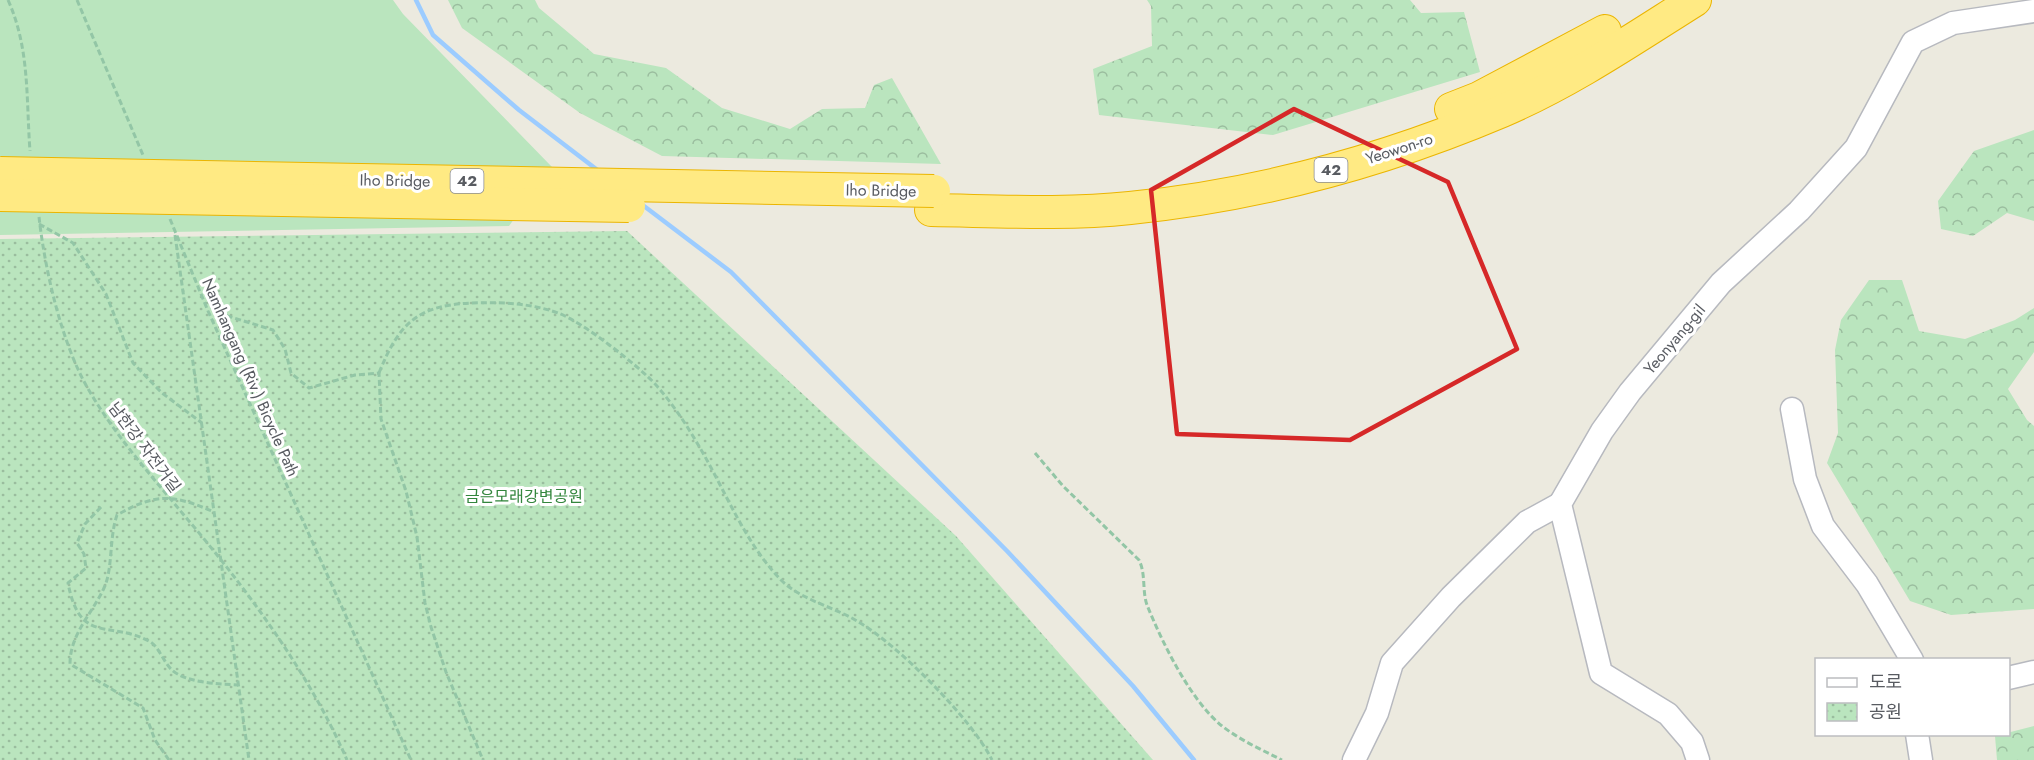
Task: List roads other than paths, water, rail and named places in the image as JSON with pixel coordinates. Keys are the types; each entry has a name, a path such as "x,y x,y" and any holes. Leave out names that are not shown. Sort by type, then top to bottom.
{"highway":[{"name":"Yeowon-ro","path":"932,200 1128,188 1310,158 1408,126 1479,98 1588,41 1657,0"},
{"name":"Yeowon-ro","path":"932,200 1129,208 1226,194 1312,175 1405,148 1504,110 1597,61 1695,0"},
{"name":"Iho Bridge","path":"0,173 932,200"},
{"name":"Iho Bridge","path":"0,195 932,200"}],"street":[{"name":"Yeonyang-gil","path":"1560,504 1602,431 1668,346 1721,283 1799,211 1856,148 1913,42 1953,23 2034,11"},
{"path":"1792,409 1805,479 1823,526 1867,584 1911,658"},
{"path":"1354,760 1377,713 1392,663 1451,597 1527,522 1560,504 1601,673 1668,714 1692,742 1698,760"},
{"path":"2010,678 2034,672"},
{"path":"1917,736 1921,760"}],"waterway":[{"path":"416,0 433,35 519,110 600,172"},
{"path":"640,203 731,272 1007,551 1133,686 1194,760"}],"park label":[{"name":"금은모래강변공원","path":"524,496"}]}
